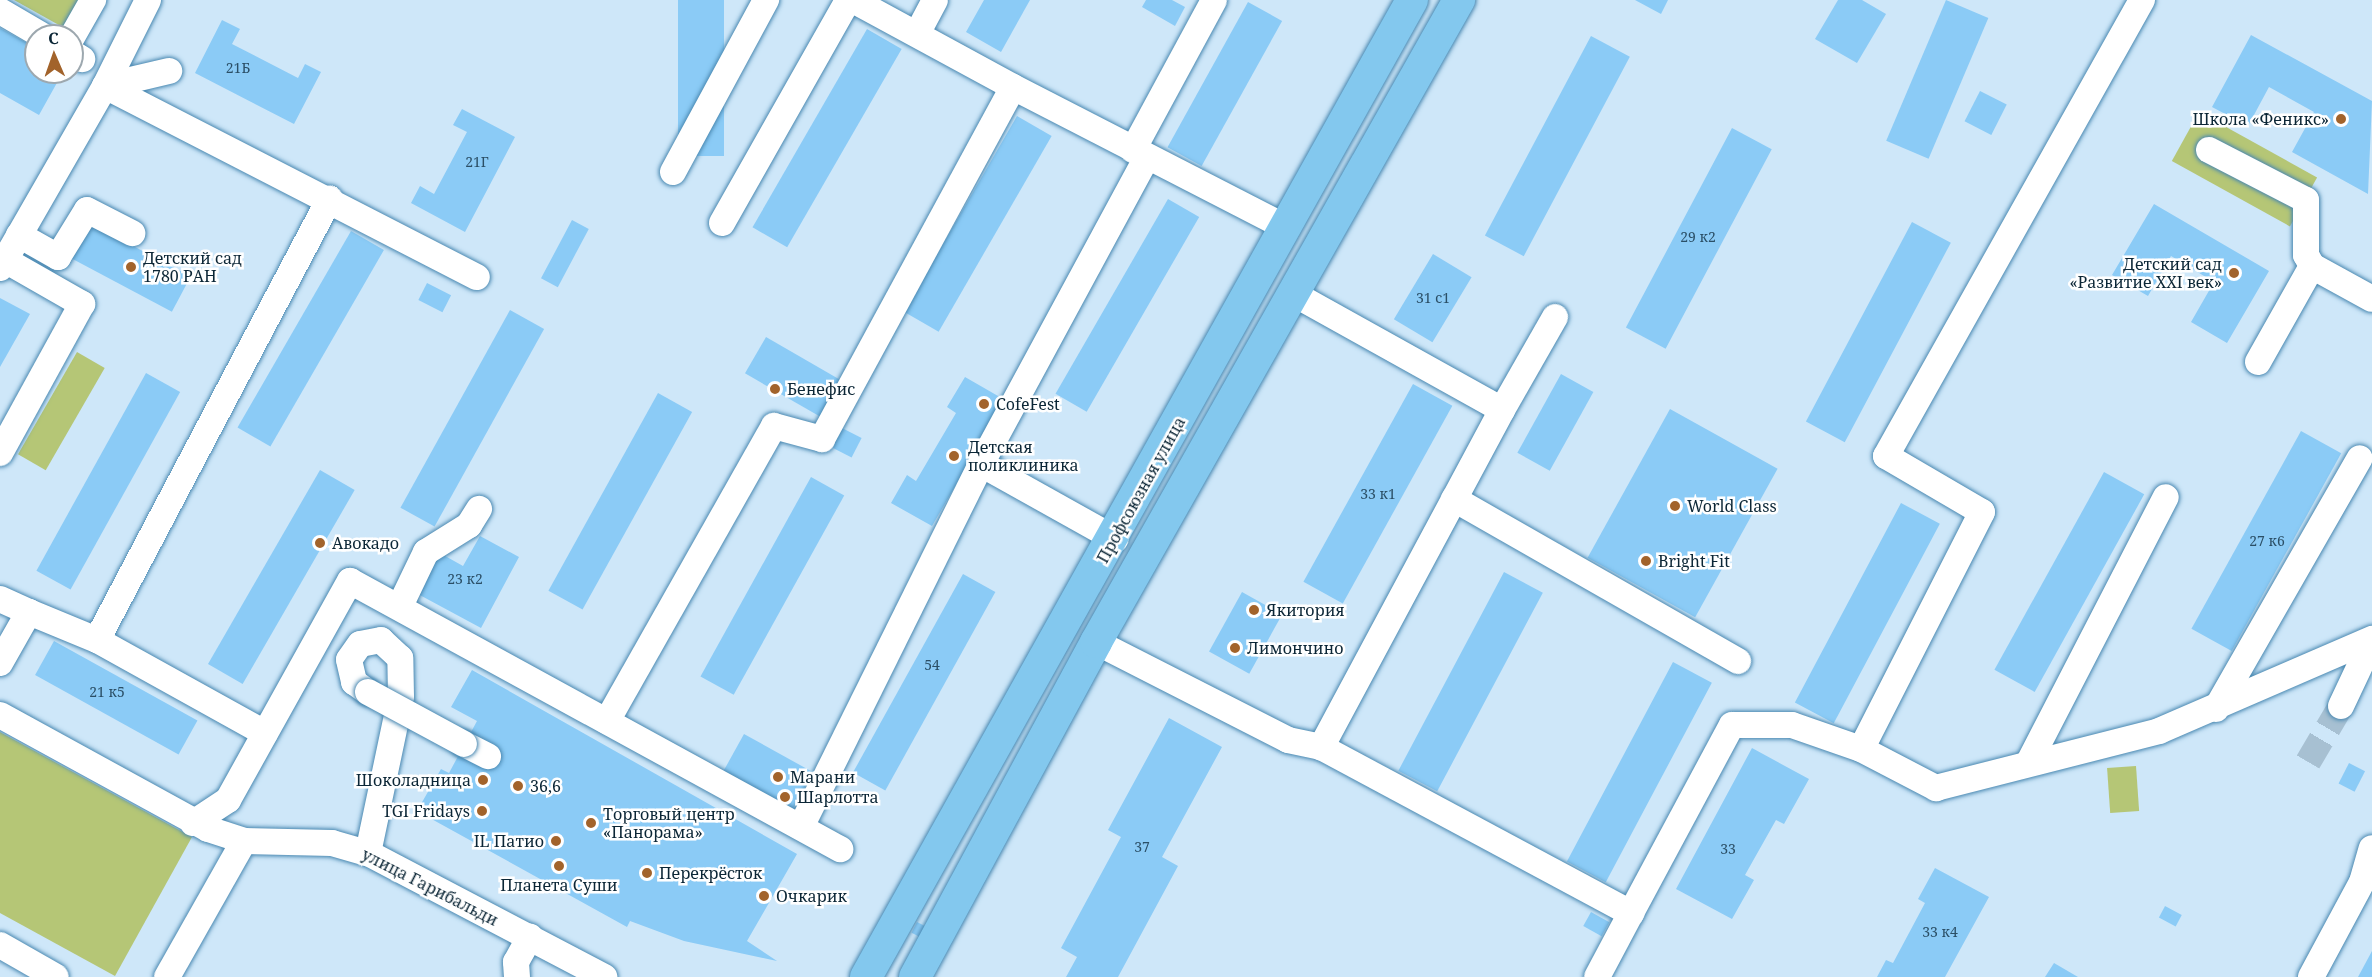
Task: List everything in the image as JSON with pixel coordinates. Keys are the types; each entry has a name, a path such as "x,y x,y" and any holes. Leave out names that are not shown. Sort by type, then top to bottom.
{"main road":[{"name":"Профсоюзная улица","path":"866,977 1115,539 1412,0"},
{"path":"915,977 1096,642 1459,0"}],"street":[{"path":"84,25 93,0"},
{"path":"0,453 82,304 2,262 105,86 148,0"},
{"path":"673,172 766,0"},
{"path":"722,223 851,0 1013,87 1285,227"},
{"path":"917,34 936,0"},
{"path":"801,827 981,464 1140,153 1214,0"},
{"path":"1861,749 1982,512 1886,456 2142,0"},
{"path":"0,11 24,25"},
{"path":"105,86 169,71"},
{"path":"105,86 330,199 477,277"},
{"path":"607,721 774,426 822,439 1013,87"},
{"path":"2209,150 2306,200 2306,255 2312,266 2372,299"},
{"path":"98,640 330,199"},
{"path":"19,235 58,257 87,210 132,233"},
{"path":"2258,362 2312,266"},
{"path":"1294,294 1502,410"},
{"path":"1321,747 1502,410 1555,317"},
{"path":"2216,710 2360,458"},
{"path":"981,464 1115,539"},
{"path":"2029,762 2166,497"},
{"path":"1454,499 1738,661"},
{"path":"399,606 426,552 469,525 479,509"},
{"path":"194,823 228,800 350,580 840,849"},
{"path":"0,599 98,640 265,733"},
{"path":"0,663 29,612"},
{"path":"368,854 400,705 402,665 395,649 374,639 356,648 349,667 360,687 488,756"},
{"path":"1597,977 1732,725 1792,725 1861,749 1936,788 2029,762 2159,731 2216,710 2372,639"},
{"path":"2341,706 2372,639"},
{"path":"1096,642 1288,740 1321,747 1630,913"},
{"name":"улица Гарибальди","path":"0,715 194,823 244,841 332,843 368,854 604,977"},
{"path":"167,977 211,891 244,841"},
{"path":"2311,977 2367,885 2372,848"},
{"path":"517,977 516,962 530,937"},
{"path":"0,945 56,977"}],"green space":[{"path":"14,0 80,0 68,24 57,24"},
{"path":"2199,112 2317,177 2290,226 2172,161"},
{"path":"77,352 105,368 46,470 18,454"},
{"path":"0,732 192,837 115,976 0,913"},
{"path":"2136,766 2139,811 2110,813 2107,768"}],"building":[{"path":"678,0 724,0 724,156 678,156"},
{"path":"984,0 1030,0 1001,52 966,32"},
{"path":"1146,0 1172,0 1185,7 1175,26 1142,7"},
{"path":"1635,0 1668,0 1661,14"},
{"path":"1838,0 1862,0 1886,14 1857,63 1815,39"},
{"path":"1946,0 1988,18 1929,159 1886,141"},
{"path":"1248,2 1282,21 1202,166 1168,147"},
{"path":"222,20 240,29 232,44 298,78 305,64 321,72 294,124 195,73"},
{"path":"0,28 24,41 24,84 56,84 39,115 0,93"},
{"path":"867,29 902,49 787,247 752,227"},
{"name":"Школа «Феникс»","path":"2251,35 2372,101 2368,194 2292,152 2314,112 2269,87 2248,126 2212,107"},
{"path":"1591,36 1630,57 1524,256 1485,236"},
{"path":"1980,91 2007,105 1991,135 1965,121"},
{"path":"462,109 515,137 465,232 411,203 420,186 434,194 467,132 453,125"},
{"path":"1017,116 1052,136 939,332 904,312"},
{"path":"1732,128 1772,149 1666,349 1626,328"},
{"path":"1168,199 1199,217 1087,412 1056,394"},
{"name":"Детский сад «Развитие XXI век»","path":"2154,204 2269,271 2227,343 2191,322 2214,282 2171,256 2148,296 2112,275"},
{"path":"572,220 589,229 558,287 541,278"},
{"path":"1912,222 1951,243 1845,442 1806,422"},
{"name":"Детский сад 1780 РАН","path":"90,223 191,277 172,312 71,258"},
{"path":"351,231 384,250 270,447 238,428"},
{"path":"1433,254 1472,277 1432,342 1394,319"},
{"path":"427,283 451,295 442,312 418,300"},
{"path":"0,298 30,314 0,367"},
{"path":"510,310 544,329 435,527 400,508"},
{"path":"766,337 841,380 820,417 745,373"},
{"path":"146,373 180,392 71,590 36,571"},
{"path":"1561,374 1593,392 1550,471 1517,453"},
{"path":"965,377 1005,400 932,526 891,503 907,475 916,481 956,413 947,407"},
{"path":"1413,384 1452,406 1343,603 1303,582"},
{"path":"658,393 692,412 583,610 548,591"},
{"path":"1670,409 1778,469 1695,617 1588,558"},
{"path":"842,428 862,438 852,458 832,448"},
{"path":"2301,431 2341,453 2232,651 2191,629"},
{"path":"320,470 355,490 243,684 208,664"},
{"path":"2104,472 2144,494 2035,692 1994,670"},
{"path":"811,477 844,495 734,695 700,676"},
{"path":"1901,503 1940,524 1834,723 1795,703"},
{"path":"480,536 519,557 481,628 416,593 438,552 463,566"},
{"path":"1504,572 1543,593 1437,791 1398,771"},
{"path":"963,574 995,592 885,790 853,773"},
{"path":"1242,592 1282,614 1249,674 1209,651"},
{"path":"54,641 197,721 179,755 35,675"},
{"path":"1673,662 1712,683 1606,882 1567,862"},
{"name":"Торговый центр «Панорама»","path":"472,670 797,854 747,941 777,961 684,941 630,921 627,927 417,811 441,769 449,773 477,721 451,707"},
{"path":"1169,718 1222,747 1162,857 1178,866 1118,977 1066,977 1077,957 1061,948 1121,837 1108,830"},
{"path":"744,734 813,772 792,810 723,772"},
{"path":"1752,748 1809,779 1784,824 1776,820 1745,875 1754,880 1732,919 1676,889"},
{"path":"2349,763 2365,771 2355,792 2339,783"},
{"path":"1935,868 1989,897 1945,977 1877,977 1886,960 1893,963 1925,903 1918,899"},
{"path":"2165,906 2182,915 2176,926 2159,917"},
{"path":"1591,912 1609,922 1602,936 1583,926"},
{"path":"917,922 927,927 921,938 912,933"},
{"path":"2372,951 2372,977 2358,977"},
{"path":"2054,963 2078,977 2045,977"}],"tunnel":[{"path":"2308,762 2341,706"}],"place":[{"name":"Школа «Феникс»","path":"2341,119"},
{"name":"Детский сад 1780 РАН","path":"131,267"},
{"name":"Детский сад «Развитие XXI век»","path":"2234,273"},
{"name":"Бенефис","path":"775,389"},
{"name":"CofeFest","path":"984,404"},
{"name":"Детская поликлиника","path":"954,456"},
{"name":"World Class","path":"1675,506"},
{"name":"Авокадо","path":"320,543"},
{"name":"Bright Fit","path":"1646,561"},
{"name":"Якитория","path":"1254,610"},
{"name":"Лимончино","path":"1235,648"},
{"name":"Марани","path":"778,777"},
{"name":"Шоколадница","path":"483,780"},
{"name":"36,6","path":"518,786"},
{"name":"Шарлотта","path":"785,797"},
{"name":"TGI Fridays","path":"482,811"},
{"name":"Торговый центр «Панорама»","path":"591,823"},
{"name":"IL Патио","path":"556,841"},
{"name":"Планета Суши","path":"559,866"},
{"name":"Перекрёсток","path":"647,873"},
{"name":"Очкарик","path":"764,896"}]}
